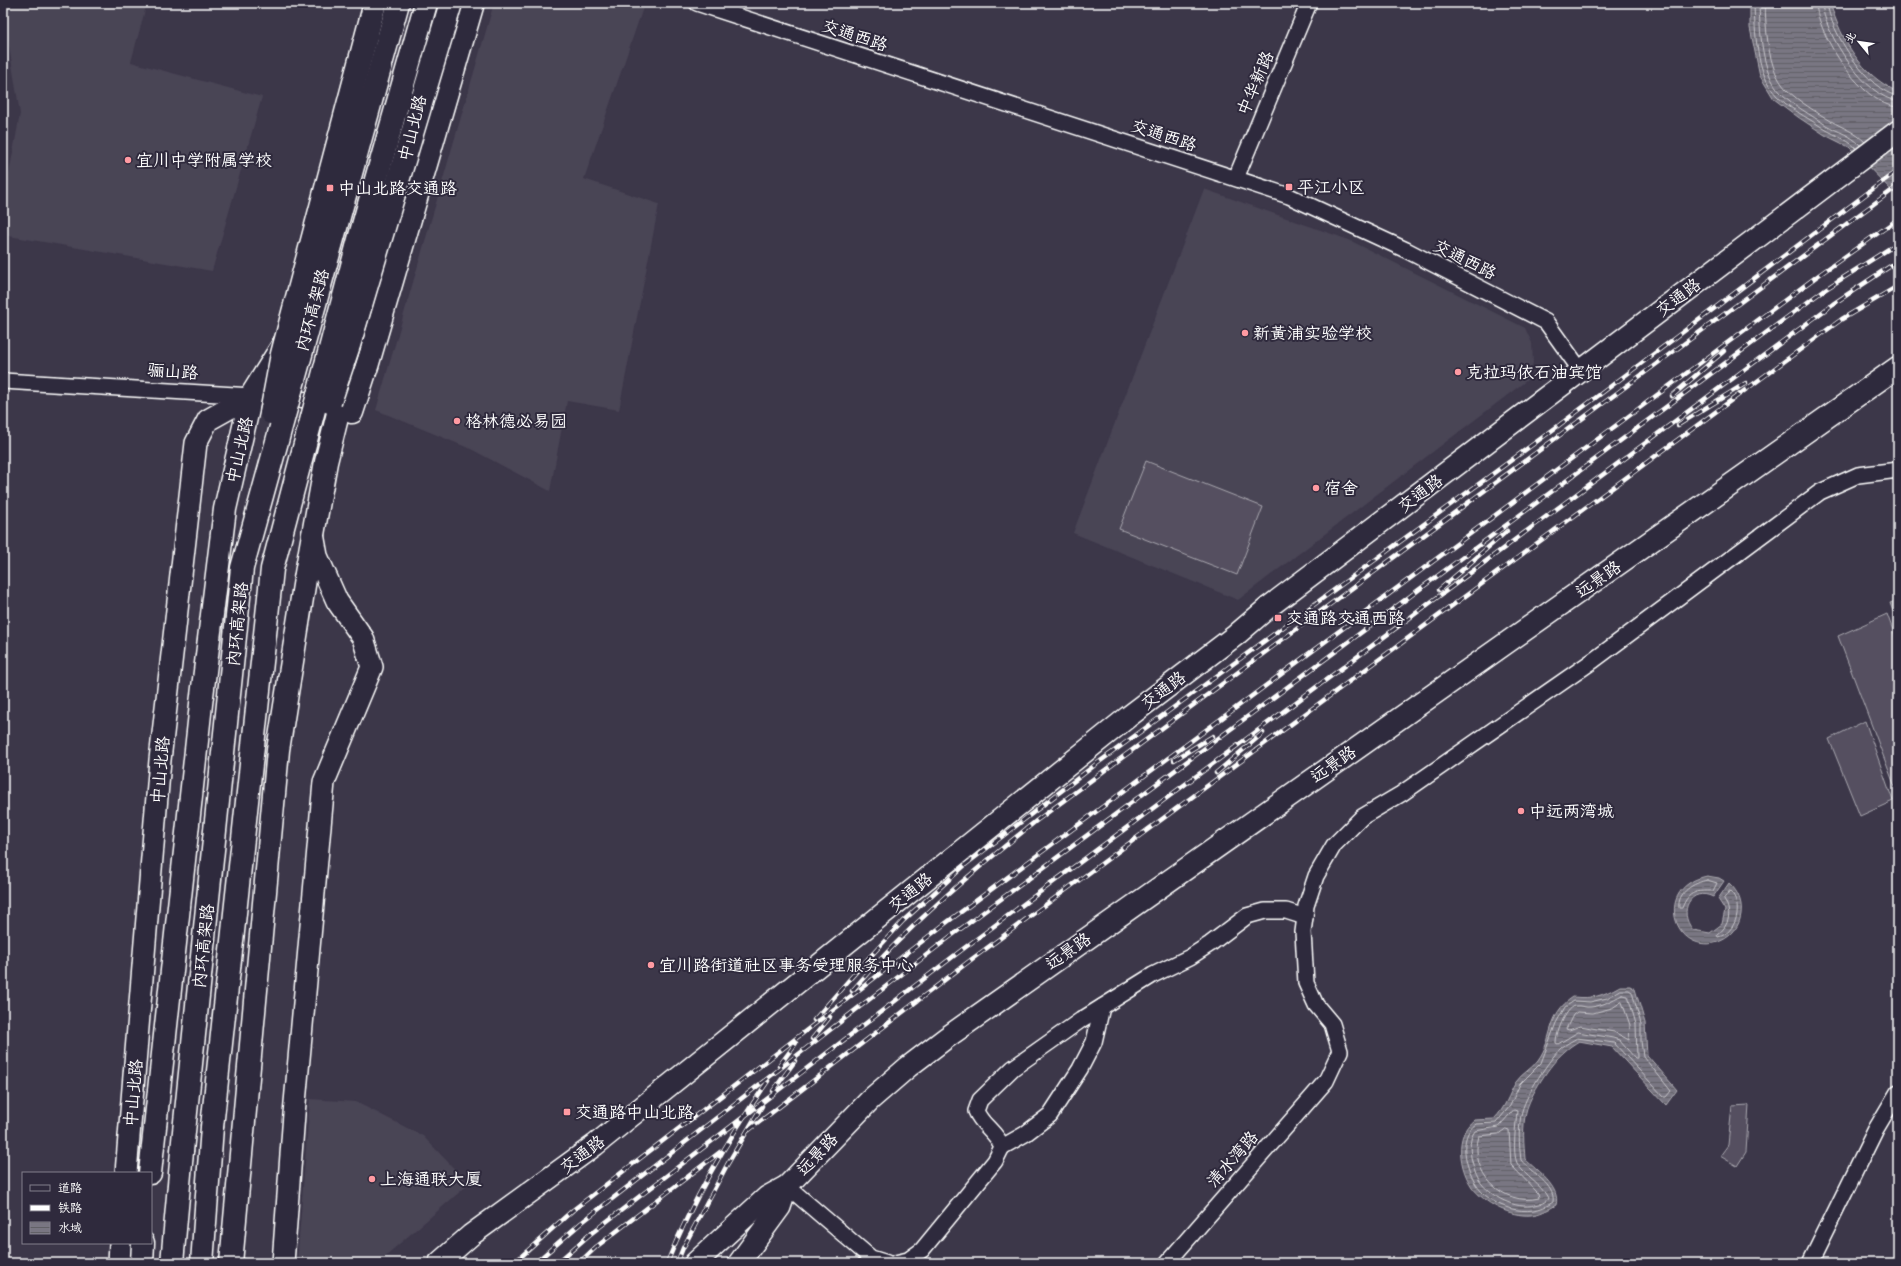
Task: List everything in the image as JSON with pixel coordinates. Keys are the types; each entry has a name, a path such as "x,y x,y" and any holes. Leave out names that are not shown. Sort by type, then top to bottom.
{"main road":[{"path":"242,568 282,354 375,3"},
{"name":"中山北路","path":"150,1172 201,704 225,509 251,396 308,303 390,3"},
{"name":"内环高架路","path":"172,1263 182,1151 242,568 398,3"},
{"name":"内环高架路","path":"202,1263 213,1119 272,569 358,243 426,3"},
{"path":"272,569 349,345 446,8 460,3"},
{"path":"326,462 354,406 384,274 473,3"},
{"name":"中山北路","path":"231,1263 240,1145 278,750 313,533 326,462 341,402 384,274 446,8"},
{"name":"交通路","path":"439,1263 471,1235 595,1145 1122,722 1236,635 1270,606 1898,131"},
{"name":"远景路","path":"695,1263 767,1197 787,1186 871,1099 908,1067 946,1038 1898,367"},
{"name":"中山北路","path":"126,1172 160,760 196,443 208,420 251,396"},
{"name":"中山北路","path":"282,1263 324,782 372,668 363,638 337,602 317,556 313,533"},
{"name":"远景路","path":"739,1263 780,1207 787,1186"},
{"path":"119,1263 120,1244"},
{"path":"142,1263 143,1244"}],"street":[{"name":"交通西路","path":"697,3 1289,196 1406,250 1546,322 1581,371"},
{"name":"中华新路","path":"1236,178 1309,3"},
{"name":"骊山路","path":"3,381 341,402"},
{"name":"清水湾路","path":"1167,1263 1326,1081 1340,1051 1332,1024 1316,1005 1306,983 1303,932 1306,906 1316,876 1334,845 1362,817 1401,794 1594,660 1820,492 1858,475 1898,470"},
{"path":"1002,1147 999,1139 980,1120 976,1111 980,1100 1013,1068 1102,1007 1153,975 1204,949 1247,916 1265,911 1286,911 1305,917"},
{"path":"895,1263 908,1260 922,1250 995,1161 1002,1147 1025,1134 1050,1115 1080,1069 1094,1042 1102,1007"},
{"path":"1810,1263 1870,1142 1898,1092"},
{"path":"787,1186 871,1258 888,1263"}],"shaded area":[{"name":"宜川中学附属学校","path":"3,3 147,3 131,62 262,97 212,271 3,235 3,206 20,114 8,40 3,30"},
{"path":"494,3 629,3 643,8 584,179 659,204 619,410 567,401 550,491 471,449 376,410"},
{"name":"新黄浦实验学校","path":"1204,189 1349,240 1525,328 1532,343 1533,363 1526,381 1238,600 1073,533"},
{"path":"1146,461 1263,507 1237,575 1119,529"},
{"path":"1887,614 1898,644 1898,795 1838,636"},
{"path":"1865,721 1893,801 1860,816 1829,739"},
{"path":"310,1099 356,1102 423,1136 469,1184 377,1263 297,1263"},
{"path":"1749,1105 1746,1152 1737,1166 1720,1156 1728,1145 1732,1106"}],"water":[{"path":"1750,3 1830,3 1840,31 1863,66 1885,85 1898,92 1898,197 1849,147 1825,135 1774,99 1760,76 1750,28"},
{"path":"1898,600 1898,625 1890,603"},
{"path":"1707,876 1719,878 1724,881 1713,897 1705,894 1698,895 1689,902 1686,908 1686,915 1688,923 1693,930 1710,933 1722,924 1725,910 1718,899 1729,883 1736,890 1740,899 1741,914 1737,927 1729,936 1718,942 1703,944 1690,939 1681,930 1675,918 1675,905 1679,893 1690,883"},
{"path":"1620,986 1630,986 1635,989 1645,1023 1647,1055 1677,1090 1666,1105 1612,1047 1579,1041 1571,1046 1559,1057 1536,1089 1528,1105 1524,1124 1525,1159 1552,1186 1557,1198 1556,1205 1538,1214 1531,1215 1515,1214 1498,1208 1477,1193 1472,1187 1464,1171 1461,1152 1463,1134 1474,1120 1494,1119 1498,1115 1516,1082 1536,1063 1543,1052 1554,1019 1564,1004 1573,997 1586,998 1597,996"}],"railway":[{"path":"814,1020 903,921 965,865 1095,765 1558,426 1898,170"},
{"path":"852,991 894,945 917,923 963,881 1036,821 1898,186"},
{"path":"514,1263 573,1210 942,926 1816,277 1898,219"},
{"path":"535,1263 581,1223 951,936 1824,290 1898,243"},
{"path":"557,1263 589,1235 963,949 1833,304 1898,261"},
{"path":"749,1130 972,959 1801,349 1842,319 1898,286"},
{"path":"1672,396 1724,351"},
{"path":"1678,425 1746,383"},
{"path":"1439,590 1507,531"},
{"path":"1216,773 1263,733"},
{"path":"1174,760 1213,736"},
{"path":"812,1039 830,1017"},
{"path":"779,1066 796,1043"},
{"path":"773,1091 795,1061"},
{"path":"667,1263 700,1192 739,1124 768,1081"},
{"path":"677,1263 683,1248 727,1165 762,1106"},
{"path":"579,1263 596,1247 720,1152"}],"place":[{"name":"宜川中学附属学校","path":"128,160"},
{"name":"平江小区","path":"1289,187"},
{"name":"中山北路交通路","path":"330,188"},
{"name":"新黄浦实验学校","path":"1245,333"},
{"name":"克拉玛依石油宾馆","path":"1458,372"},
{"name":"格林德必易园","path":"457,421"},
{"name":"宿舍","path":"1316,488"},
{"name":"交通路交通西路","path":"1278,618"},
{"name":"中远两湾城","path":"1521,811"},
{"name":"宜川路街道社区事务受理服务中心","path":"651,965"},
{"name":"交通路中山北路","path":"567,1112"},
{"name":"上海通联大厦","path":"372,1179"}]}
